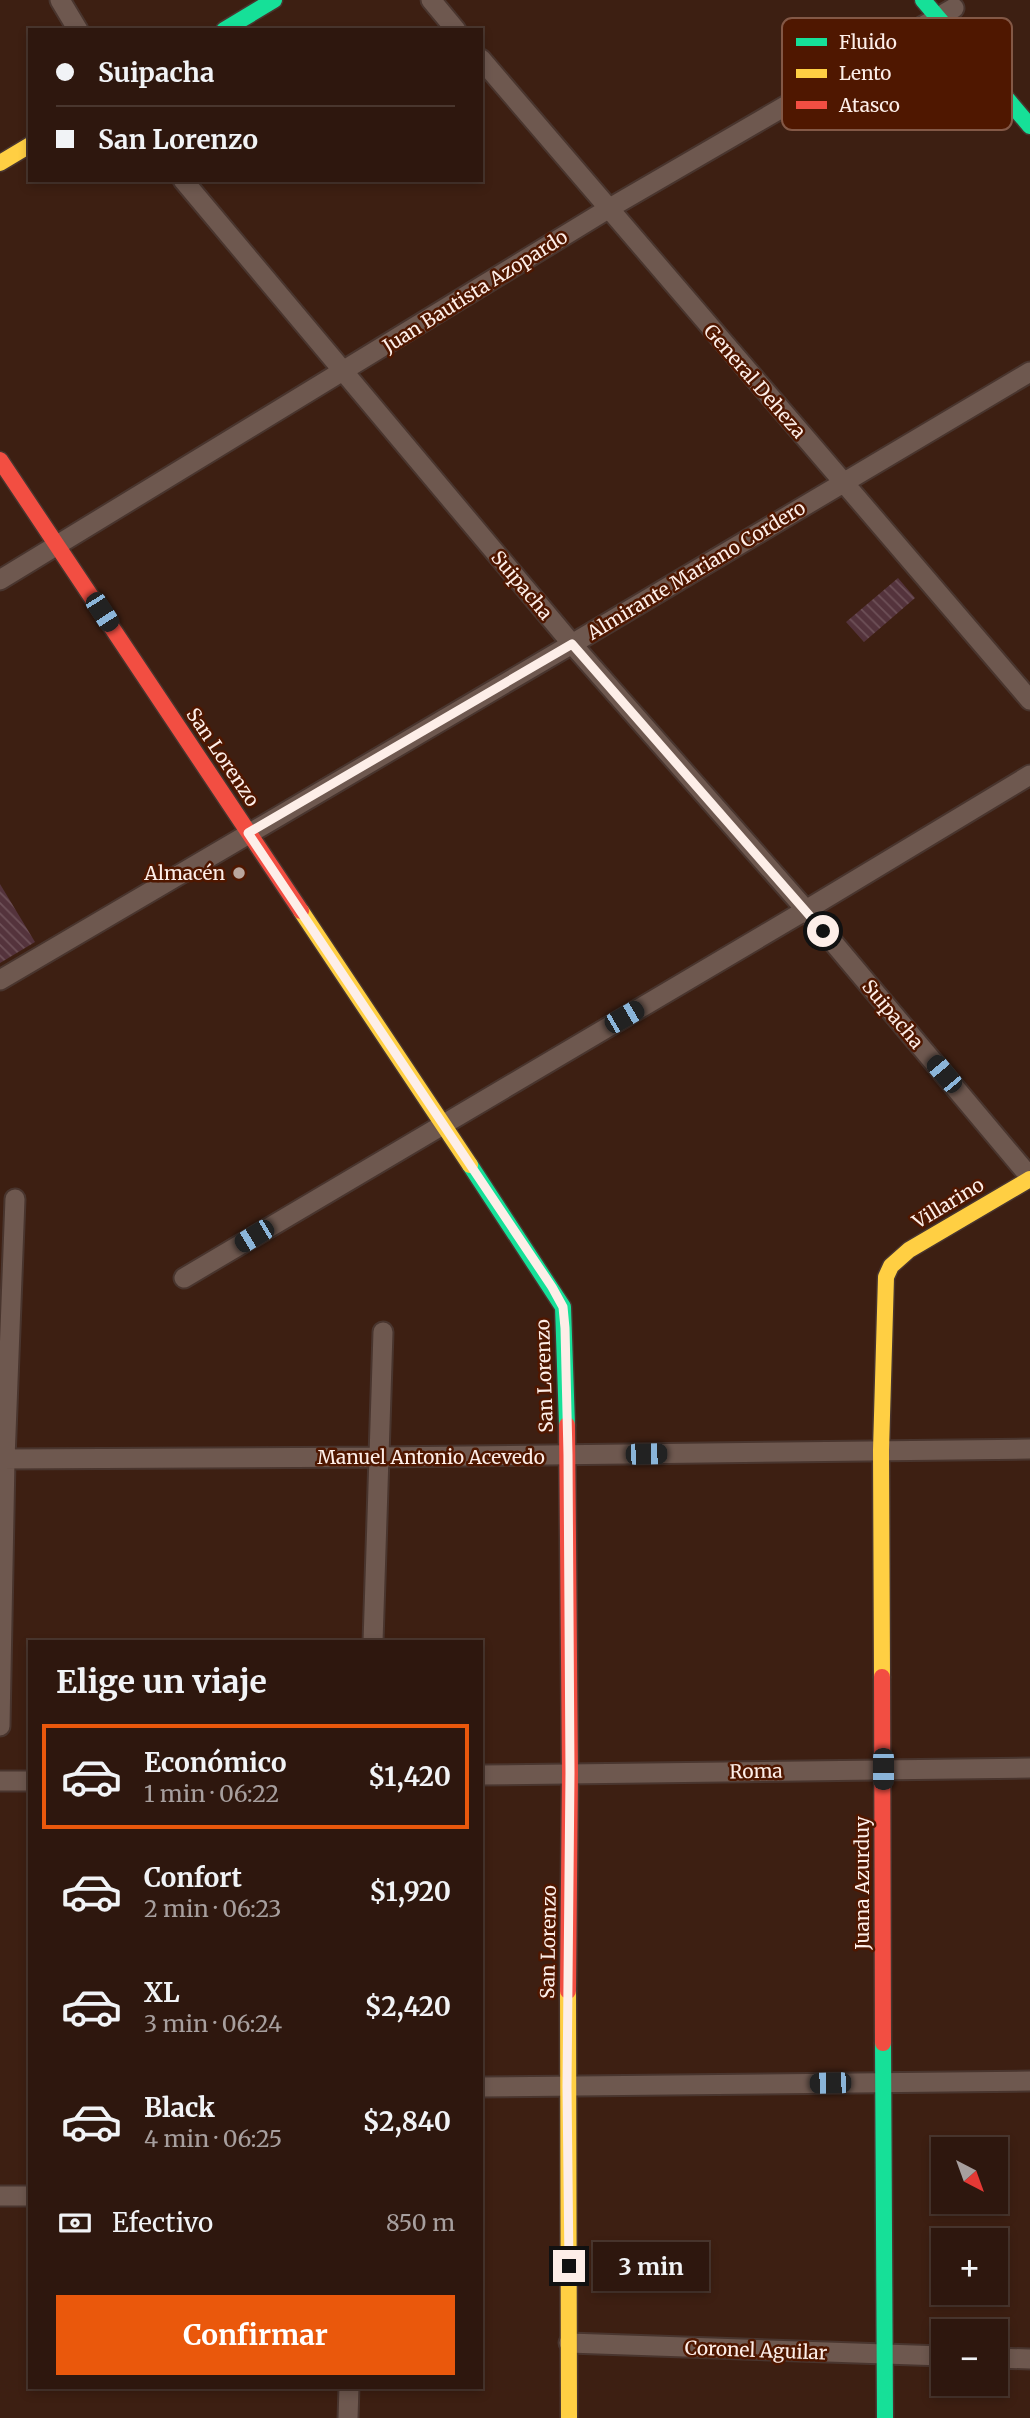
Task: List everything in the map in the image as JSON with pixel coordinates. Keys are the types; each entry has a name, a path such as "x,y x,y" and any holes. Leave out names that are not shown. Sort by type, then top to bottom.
{"street":[{"path":"60,0 77,28"},
{"path":"227,28 274,0"},
{"path":"431,0 454,28"},
{"path":"923,0 951,11"},
{"name":"General Deheza","path":"483,61 1030,701"},
{"path":"1012,100 1030,126"},
{"name":"Juan Bautista Azopardo","path":"0,580 608,209 782,109"},
{"path":"0,163 28,146"},
{"name":"Suipacha","path":"185,182 572,644 806,911 1030,1178"},
{"name":"Almirante Mariano Cordero","path":"0,980 1030,372"},
{"name":"San Lorenzo","path":"0,460 563,1307 568,1455 570,1773 567,2087 569,2418"},
{"path":"184,1278 806,911 1030,775"},
{"name":"Villarino","path":"891,1266 909,1250 1030,1178"},
{"path":"0,1726 2,1459 15,1199"},
{"name":"Juana Azurduy","path":"885,2418 881,1450 885,1286 891,1266"},
{"path":"373,1640 383,1332"},
{"name":"Manuel Antonio Acevedo","path":"2,1459 1030,1449"},
{"name":"Roma","path":"483,1775 1030,1768"},
{"path":"0,1782 28,1781"},
{"path":"483,2087 1030,2081"},
{"path":"0,2196 28,2196"},
{"name":"Coronel Aguilar","path":"569,2343 931,2356"},
{"path":"1008,2358 1030,2359"},
{"path":"348,2418 349,2389"}],"building":[{"path":"898,578 915,598 864,642 846,622"},
{"path":"0,884 35,942 0,963"}],"traffic: fast":[{"path":"227,28 274,0"},
{"path":"923,0 938,18"},
{"path":"1012,105 1030,126"},
{"path":"470,1165 563,1307 567,1425"},
{"path":"883,2043 885,2418"}],"traffic: slow":[{"path":"0,163 28,146"},
{"path":"301,911 470,1165"},
{"path":"882,1677 881,1450 886,1277 891,1266 909,1250 1030,1179"},
{"path":"568,1991 569,2418"}],"traffic: jam":[{"path":"0,460 301,911"},
{"path":"567,1425 570,1773 568,1991"},
{"path":"882,1677 883,2043"}],"place":[{"name":"Almacén","path":"239,873"}],"route":[{"path":"569,2266 567,2087 570,1773 568,1455 563,1307 248,833 572,644 823,931"}]}
